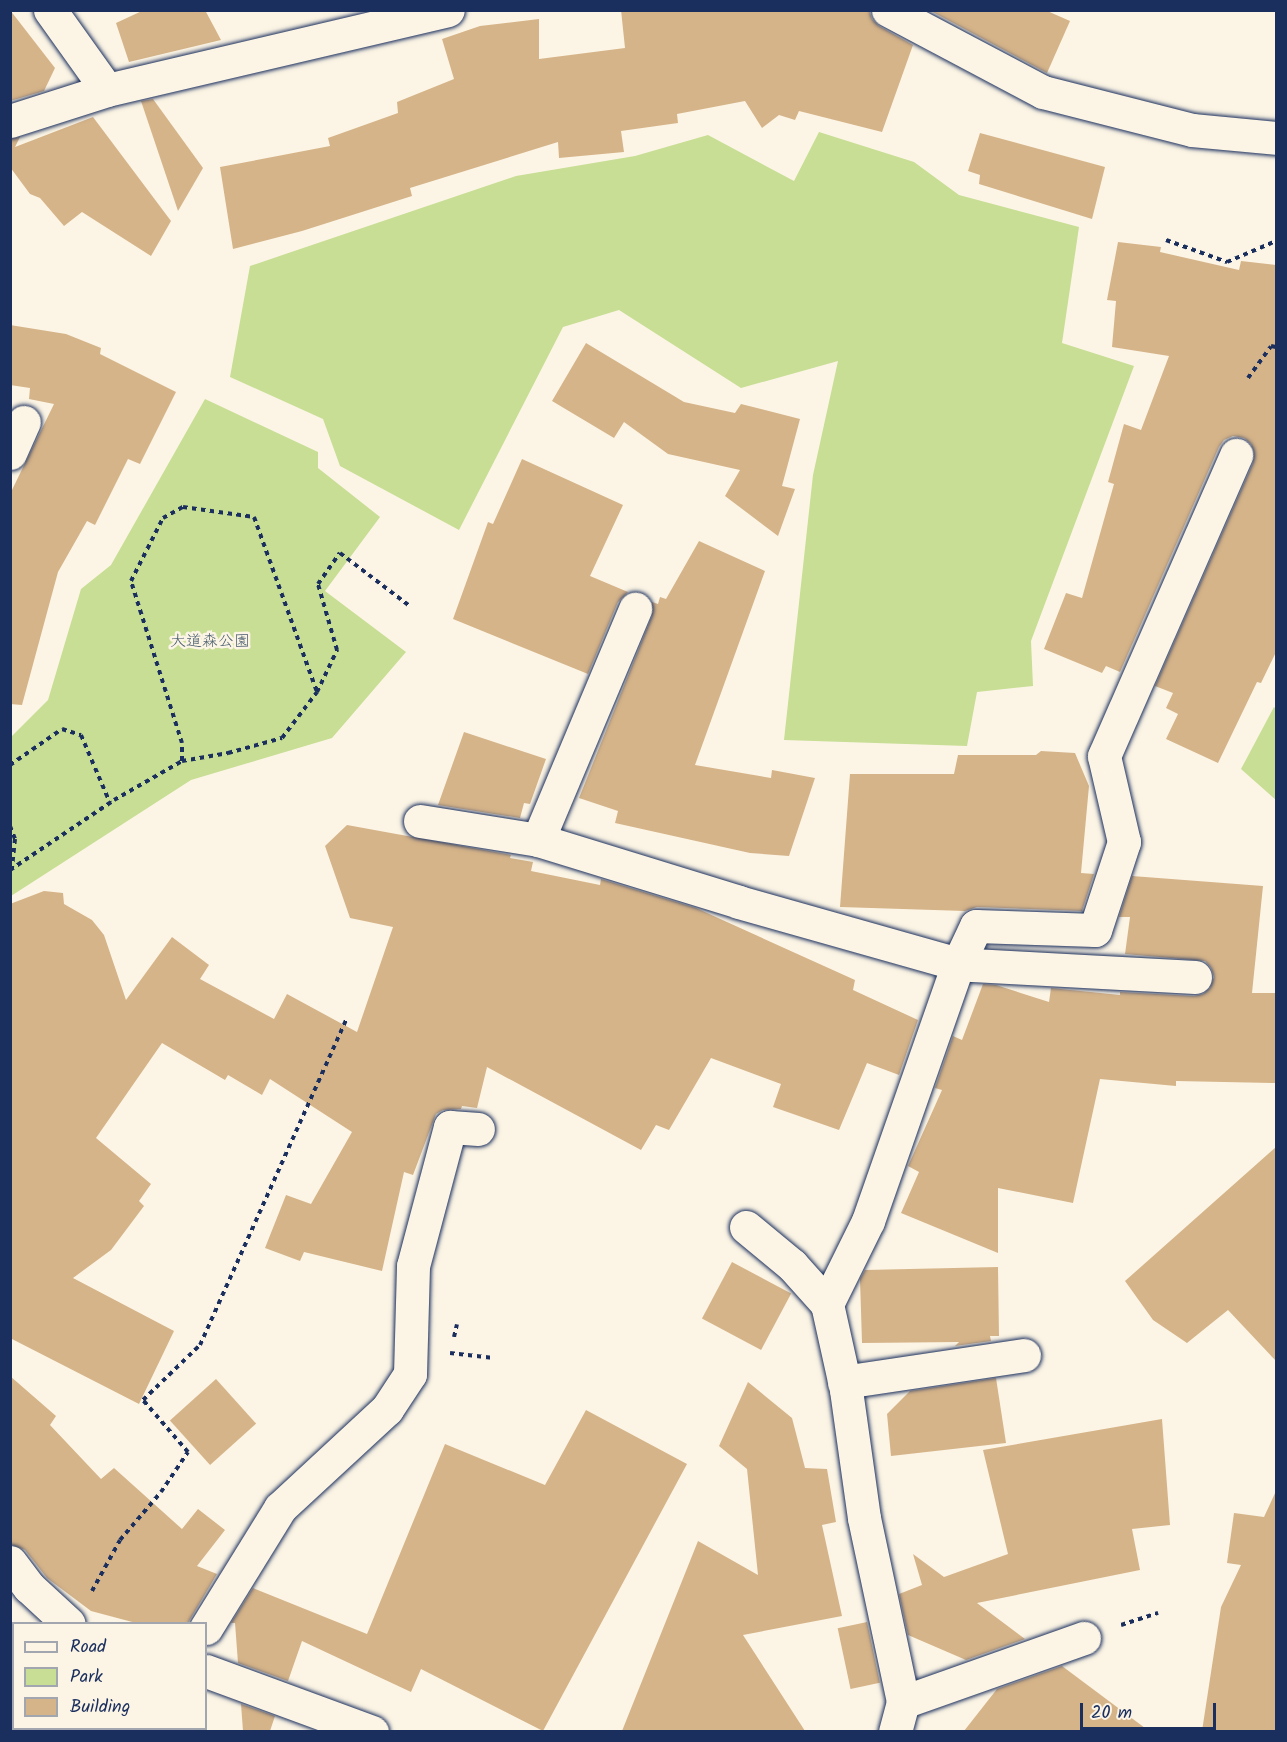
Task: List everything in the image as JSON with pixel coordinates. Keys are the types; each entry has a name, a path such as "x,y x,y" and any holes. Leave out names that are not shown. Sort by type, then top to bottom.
{"street":[{"path":"50,10 107,90"},
{"path":"10,121 107,90 448,10"},
{"path":"888,10 1043,92 1192,130 1276,138"},
{"path":"10,453 24,422"},
{"path":"827,1304 868,1221 958,964 976,926 1095,930 1125,842 1104,756 1236,455"},
{"path":"538,840 635,609"},
{"path":"420,821 538,840 739,902 958,964 1195,977"},
{"path":"207,1626 280,1508 387,1409 410,1374 413,1266 450,1127 478,1128"},
{"path":"746,1227 792,1265 827,1304 844,1382 864,1518 899,1717 1084,1638"},
{"path":"844,1382 1024,1355"},
{"path":"10,1562 29,1587 68,1622"},
{"path":"207,1671 372,1731"}],"path":[{"path":"1166,240 1227,262 1276,241"},
{"path":"1248,378 1271,346 1276,347"},
{"path":"182,761 182,743 131,580 164,518 183,507 254,517 316,692"},
{"path":"11,869 110,803 182,761 228,753 282,738 316,692 338,650 318,584 340,553 411,607"},
{"path":"10,765 62,729 81,735 110,803"},
{"path":"10,826 15,839 11,869"},
{"path":"91,1592 120,1540 161,1492 188,1452 143,1400 200,1345 347,1018"}],"green space":[{"path":"819,132 914,162 959,195 1079,227 1062,343 1134,366 1031,641 1033,686 977,692 967,746 784,740 813,475 838,361 741,388 619,310 563,327 459,530 340,466 323,419 230,377 250,266 516,176 635,156 708,135 794,181"},
{"name":"大道森公園","path":"205,399 318,452 318,468 380,517 325,591 406,652 332,738 191,780 11,896 11,737 48,700 81,589 111,565"},
{"path":"1274,707 1276,709 1276,800 1241,769"}],"building":[{"path":"10,10 55,68 44,91 10,101"},
{"path":"144,10 205,10 221,40 129,62 116,23"},
{"path":"621,10 869,10 872,19 879,26 913,45 882,132 799,111 795,120 779,115 762,128 745,101 677,114 678,123 621,131 624,152 559,158 558,142 410,188 412,196 302,231 233,249 220,167 330,146 328,138 398,113 397,102 454,79 442,39 480,26 539,19 539,59 625,48"},
{"path":"929,10 1045,10 1070,21 1047,73"},
{"path":"153,99 203,168 178,211 141,101"},
{"path":"93,117 171,221 151,256 82,212 64,226 40,198 30,194 10,167 10,139 20,137 15,147"},
{"path":"980,133 1105,167 1092,219 979,184 980,175 968,171"},
{"path":"1118,242 1161,247 1160,252 1239,270 1241,261 1276,265 1276,652 1261,683 1257,682 1218,763 1166,739 1178,714 1166,708 1173,693 1155,686 1253,463 1254,452 1251,444 1244,438 1233,436 1224,440 1219,447 1120,672 1106,666 1102,673 1044,649 1066,593 1082,598 1114,484 1108,482 1124,424 1141,430 1169,356 1112,347 1116,301 1107,300"},
{"path":"10,325 66,334 101,348 100,354 176,392 140,464 128,459 95,525 87,521 58,572 22,705 10,704 10,494 54,404 29,399 30,388 10,385"},
{"path":"586,343 684,402 735,413 741,404 800,419 782,486 795,489 778,536 725,496 740,470 668,454 624,422 614,438 552,401"},
{"path":"522,459 623,505 590,576 628,592 618,602 588,674 453,619 488,522 493,524"},
{"path":"699,541 765,571 695,765 771,778 772,770 815,778 789,856 750,853 615,823 618,811 579,798 652,616 652,602 658,604 660,597 666,599"},
{"path":"464,732 546,759 530,804 524,803 520,818 438,805"},
{"path":"1041,751 1075,753 1089,786 1081,873 1094,874 1082,911 977,907 965,911 840,907 850,774 954,774 958,755 1036,755"},
{"path":"347,825 511,855 510,858 533,862 531,871 600,885 601,879 696,908 855,980 853,990 918,1020 899,1075 867,1063 839,1130 773,1107 781,1084 711,1058 669,1130 656,1125 641,1150 487,1067 477,1108 462,1106 461,1109 443,1110 436,1114 413,1175 404,1172 382,1271 304,1252 300,1261 265,1248 286,1195 311,1204 352,1132 270,1079 262,1095 228,1075 225,1080 162,1043 96,1138 151,1184 139,1201 144,1206 111,1250 73,1278 174,1331 139,1404 10,1338 10,904 44,891 63,893 64,904 92,920 104,935 126,1000 172,937 209,965 200,979 274,1019 287,994 357,1032 393,927 350,918 325,846"},
{"path":"1132,876 1263,886 1252,993 1276,993 1276,1083 1176,1081 1176,1086 1100,1079 1073,1203 998,1188 998,1253 901,1213 919,1172 908,1166 942,1090 935,1088 953,1036 962,1040 983,984 996,985 1049,1002 1051,988 1120,995 1120,992 1194,996 1203,994 1210,988 1214,977 1205,961 1125,954 1130,917 1119,917"},
{"path":"1276,1147 1276,1361 1228,1310 1187,1343 1153,1320 1125,1281"},
{"path":"732,1262 791,1293 761,1350 702,1319"},
{"path":"998,1267 999,1336 990,1336 991,1341 955,1346 959,1342 862,1343 860,1279 865,1270"},
{"path":"10,1376 56,1416 50,1425 101,1479 114,1468 182,1529 198,1509 225,1530 197,1566 217,1574 189,1622 132,1622 91,1611 47,1578 25,1550 10,1544"},
{"path":"996,1378 1006,1443 891,1456 887,1414 910,1391"},
{"path":"216,1379 256,1424 210,1465 170,1420"},
{"path":"748,1382 792,1418 805,1468 827,1469 836,1522 822,1525 842,1616 743,1635 805,1731 622,1731 698,1541 758,1575 747,1469 719,1446"},
{"path":"586,1410 687,1464 543,1731 421,1669 411,1692 302,1641 288,1681 238,1663 235,1623 231,1623 253,1588 367,1634 445,1444 545,1485"},
{"path":"1162,1419 1170,1525 1132,1529 1140,1570 977,1603 1025,1639 966,1660 908,1635 899,1594 922,1585 913,1554 944,1577 1008,1554 983,1450"},
{"path":"1276,1491 1276,1731 1202,1731 1221,1607 1241,1565 1227,1563 1234,1513 1264,1517"},
{"path":"867,1622 880,1683 851,1689 838,1628"},
{"path":"1062,1666 1149,1731 964,1731 997,1689"},
{"path":"241,1704 275,1716 270,1731 243,1731"}]}
